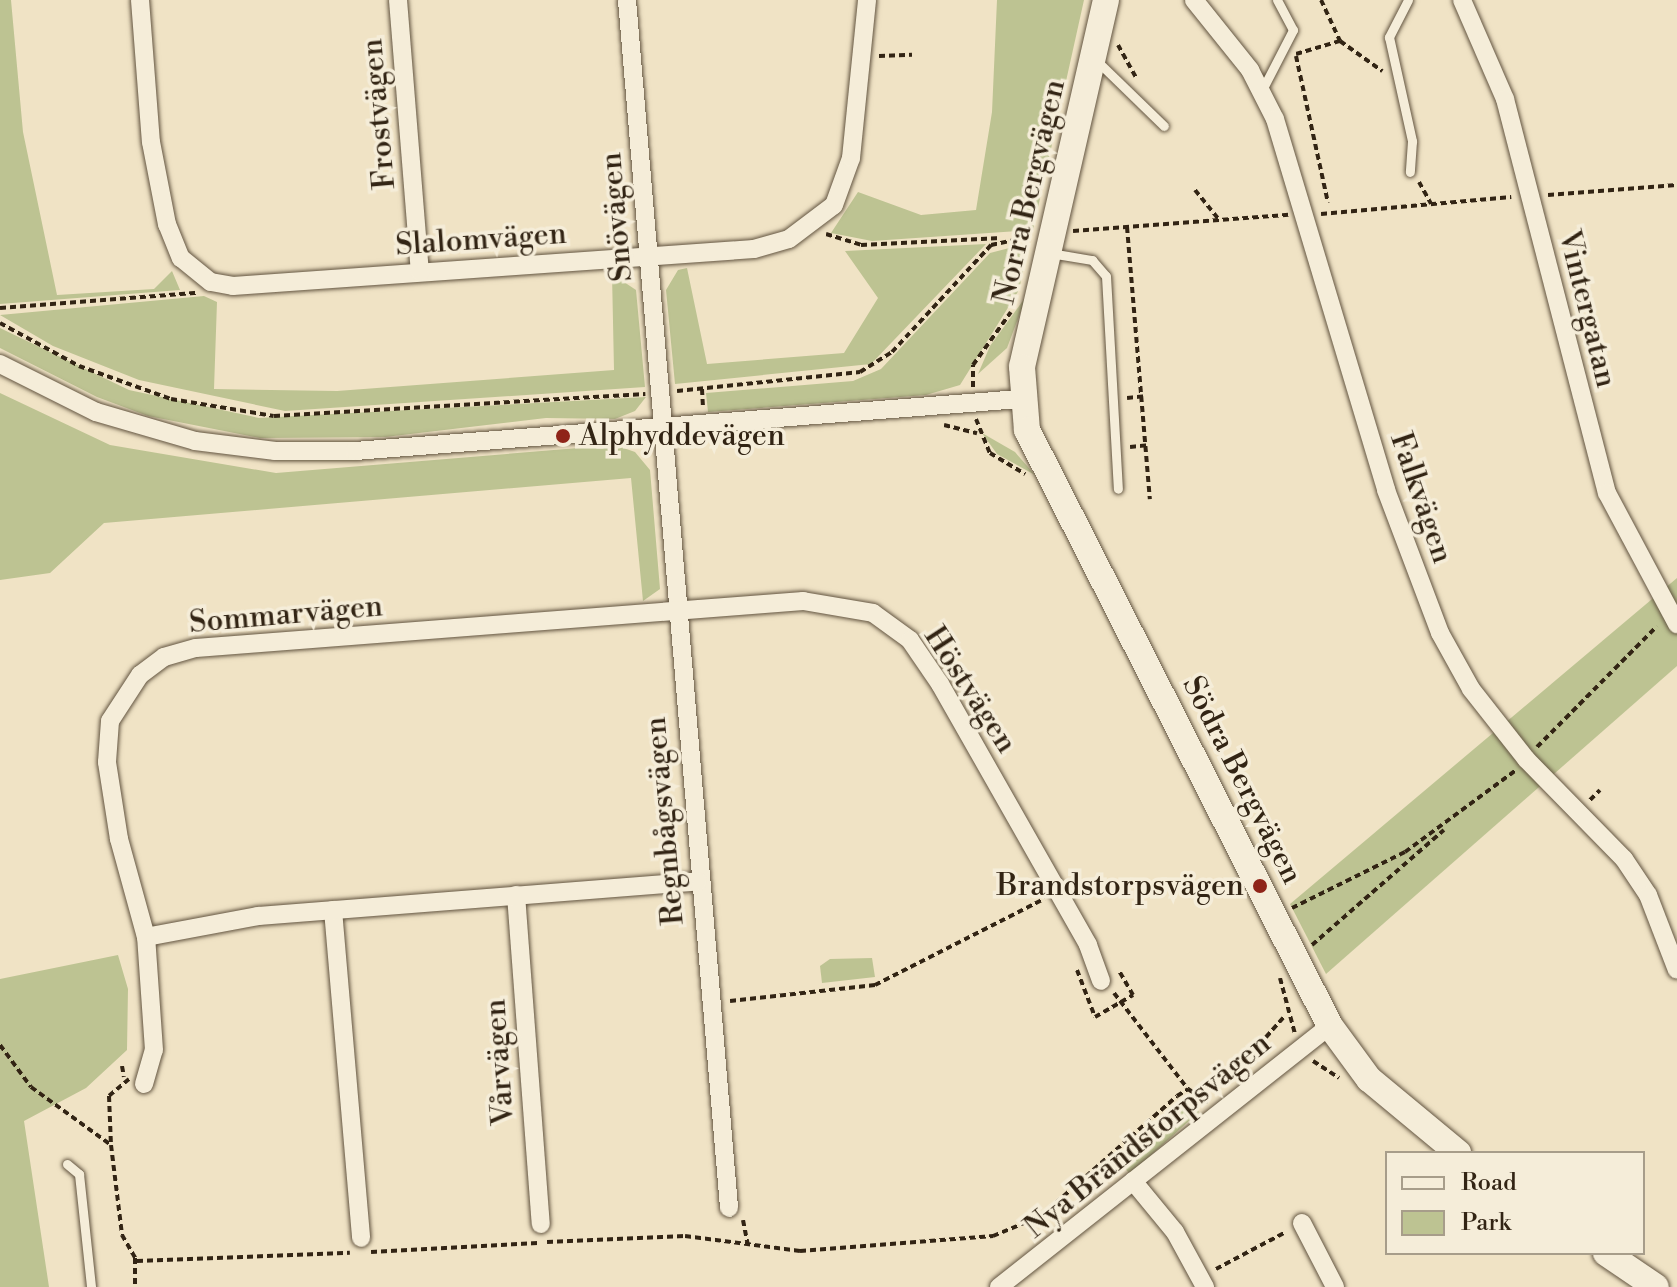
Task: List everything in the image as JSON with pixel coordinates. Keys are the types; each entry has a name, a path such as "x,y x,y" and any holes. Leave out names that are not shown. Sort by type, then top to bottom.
{"street":[{"name":"Slalomvägen","path":"140,0 151,142 181,258 201,277 233,286 754,249 789,239 834,205 863,92 867,0"},
{"name":"Frostvägen","path":"398,0 420,272"},
{"name":"Snövägen","path":"627,0 660,429"},
{"name":"Norra Bergvägen","path":"1020,399 1042,245 1106,0"},
{"name":"Falkvägen","path":"1194,0 1261,92 1308,215 1386,490 1440,633 1511,740 1624,859 1648,895 1677,970"},
{"name":"Vintergatan","path":"1462,0 1505,99 1607,493 1670,623"},
{"path":"0,364 96,412 195,441 275,451 660,429 1020,399"},
{"name":"Södra Bergvägen","path":"1020,399 1027,430 1330,1026 1369,1079 1456,1151"},
{"name":"Regnbågsvägen","path":"660,429 729,1208"},
{"name":"Höstvägen","path":"677,612 836,602 873,613 910,640 1088,945 1101,981"},
{"name":"Sommarvägen","path":"144,1084 154,1050 146,937 133,911 107,762 110,721 122,695 164,657 196,648 677,612"},
{"path":"146,937 206,922 698,881"},
{"name":"Vårvägen","path":"516,895 541,1224"},
{"path":"333,910 361,1238"},
{"name":"Nya Brandstorpsvägen","path":"999,1287 1033,1267 1133,1181 1330,1026"},
{"path":"1133,1181 1175,1232 1202,1282"},
{"path":"1302,1223 1335,1287"},
{"path":"1609,1255 1656,1287"}],"lane":[{"path":"1261,92 1293,30 1277,0"},
{"path":"1408,0 1389,31 1412,141 1410,172"},
{"path":"1093,56 1164,126"},
{"path":"1042,245 1092,260 1106,276 1118,489"},
{"path":"67,1164 79,1174 91,1287"}],"path":[{"path":"1321,0 1340,41 1400,84"},
{"path":"1328,203 1296,54 1340,41"},
{"path":"878,56 912,55"},
{"path":"1306,145 1315,143"},
{"path":"1410,172 1431,204"},
{"path":"1074,231 1677,185"},
{"path":"1195,190 1219,220"},
{"path":"1127,227 1150,499"},
{"path":"826,234 861,245 1003,238 1042,245"},
{"path":"0,323 79,366 171,399 274,416 702,389 843,376 875,365 1003,238"},
{"path":"0,308 201,292"},
{"path":"702,389 703,411"},
{"path":"936,424 977,433"},
{"path":"1533,751 1670,623"},
{"path":"1306,949 1518,768"},
{"path":"1586,803 1600,790"},
{"path":"1286,910 1353,884 1452,822"},
{"path":"1039,884 1055,911"},
{"path":"721,1009 720,1001 875,985 1047,897"},
{"path":"1079,952 1076,981 1095,1017 1133,995 1117,968"},
{"path":"1101,981 1124,1001 1188,1089 1207,1101 1213,1095"},
{"path":"1219,1089 1284,1016"},
{"path":"0,1045 31,1087 111,1145"},
{"path":"122,1066 124,1077 109,1096 111,1145 122,1235 135,1258 135,1287"},
{"path":"124,1077 144,1084"},
{"path":"135,1258 149,1266 611,1237 860,1248 1019,1228 1065,1197 1188,1089"},
{"path":"729,1208 744,1221 748,1245"},
{"path":"1202,1282 1302,1223"}],"green space":[{"path":"0,0 11,0 23,132 57,295 154,289 172,271 180,290 0,304"},
{"path":"997,0 1084,0 1033,230 872,241 831,233 858,192 921,215 976,210 992,112"},
{"path":"1029,243 1019,290 960,385 926,395 708,412 706,393 853,381 881,369 990,253"},
{"path":"986,244 871,364 675,384 666,290 678,270 687,268 707,364 844,353 878,298 845,251"},
{"path":"612,274 636,290 645,387 285,411 139,380 53,346 0,315 204,296 217,302 214,389 337,391 614,370"},
{"path":"1027,295 1007,348 978,374 990,346"},
{"path":"0,328 129,390 259,418 646,397 635,411 615,419 546,418 385,437 260,438 148,416 97,397 0,348"},
{"path":"0,393 110,445 276,473 615,445 635,452 650,470 660,589 643,601 631,478 104,523 50,573 0,580"},
{"path":"982,433 1015,452 1035,475 997,454"},
{"path":"1677,578 1677,666 1326,974 1290,904"},
{"path":"118,955 128,989 127,1050 86,1088 24,1121 49,1287 0,1287 0,979"},
{"path":"872,958 875,977 822,983 820,966 830,959"},
{"path":"1190,1098 1199,1112 1130,1174 1120,1163 1122,1152"}],"place":[{"name":"Alphyddevägen","path":"563,436"},
{"name":"Brandstorpsvägen","path":"1260,886"}]}
